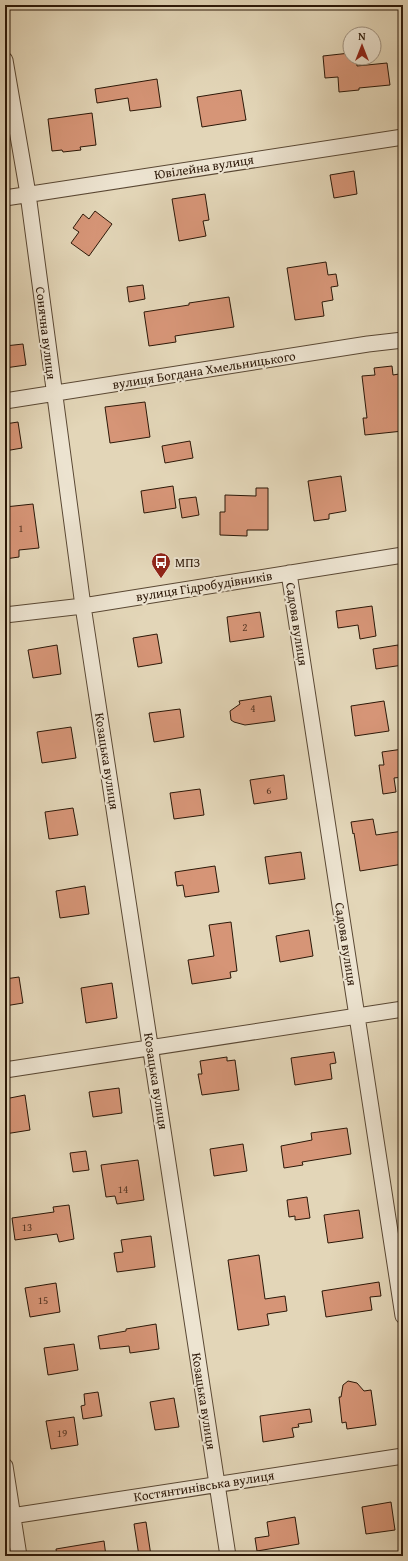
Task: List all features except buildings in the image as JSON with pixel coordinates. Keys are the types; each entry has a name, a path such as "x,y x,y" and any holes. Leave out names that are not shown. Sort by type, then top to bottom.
{"street":[{"name":"Сонячна вулиця","path":"5,60 28,194 83,606"},
{"name":"Ювілейна вулиця","path":"5,198 403,137"},
{"name":"вулиця Богдана Хмельницького","path":"5,402 403,340"},
{"name":"вулиця Гідробудівників","path":"5,615 83,606 403,555"},
{"name":"Садова вулиця","path":"289,573 403,1316"},
{"name":"Козацька вулиця","path":"83,606 228,1556"},
{"path":"5,1070 403,1009"},
{"name":"Костянтинівська вулиця","path":"9,1516 403,1456"},
{"path":"5,1466 9,1516 19,1556"}],"place":[{"name":"МПЗ","path":"161,579"}]}
